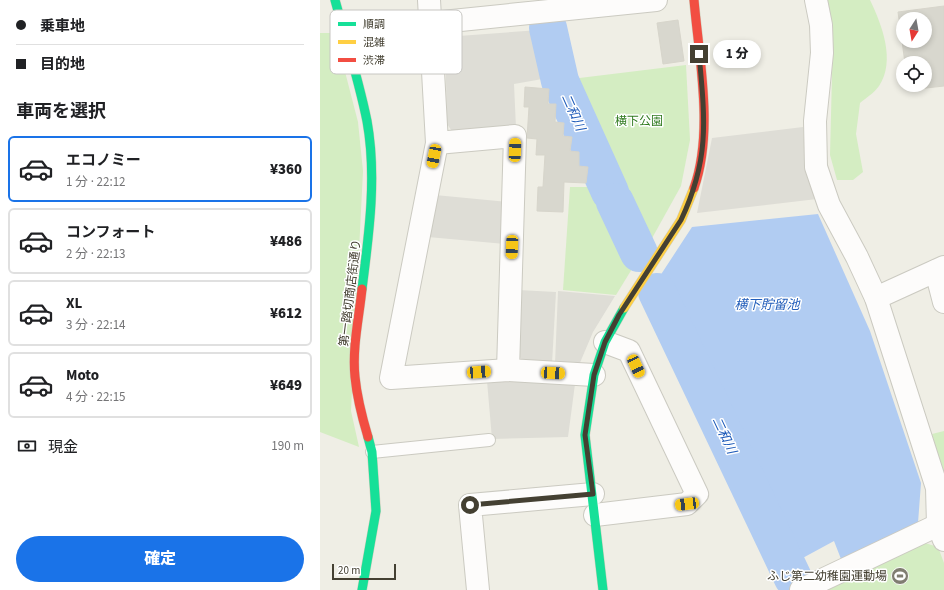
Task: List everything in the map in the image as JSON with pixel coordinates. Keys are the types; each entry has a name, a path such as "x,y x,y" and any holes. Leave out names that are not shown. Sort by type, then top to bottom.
{"street":[{"name":"第一踏切商店街通り","path":"336,0 338,10"},
{"path":"429,0 430,10"},
{"path":"462,18 530,8 558,10 656,0"},
{"path":"603,590 585,435 594,375 605,342 619,315 681,220 689,204 700,168 704,141 704,116 694,0"},
{"path":"805,588 941,533 940,488 876,298 857,257 829,205 816,167 815,122 822,53 821,25 816,0"},
{"name":"第一踏切商店街通り","path":"355,74 367,122 370,147 371,208 355,349 355,376 359,407 372,452 376,511 362,590"},
{"path":"434,74 437,143 391,378 508,370 594,375"},
{"path":"437,143 515,136 508,370"},
{"path":"876,298 940,269 944,302"},
{"path":"595,515 687,504 697,494 629,351 605,342"},
{"path":"478,590 470,505 593,494"}],"lane":[{"path":"372,452 489,440"}],"green space":[{"path":"826,0 870,0 883,32 887,54 884,76 879,86 860,103 856,134 863,172 853,180 837,180 830,155 833,35"},
{"path":"320,33 330,33 330,74 346,74 358,122 363,171 351,411 359,447 320,432"},
{"name":"横下公園","path":"686,65 690,140 681,186 646,249 563,80"},
{"path":"570,187 600,187 635,264 616,295 563,290"},
{"path":"944,431 944,478 932,434"},
{"name":"ふじ第二幼稚園運動場","path":"925,543 938,547 944,563 944,590 828,590"}],"shaded area":[{"path":"539,30 548,78 514,84 516,128 454,134 447,124 446,74 462,74 462,36"},
{"path":"803,127 805,153 817,199 697,213 712,138"},
{"path":"435,195 508,202 505,244 428,237"},
{"path":"518,290 556,292 552,364 525,363 518,355"},
{"path":"558,291 615,296 593,332 579,365 555,364"},
{"path":"511,379 575,384 568,437 492,439 487,381"}],"water":[{"name":"横下貯留池","path":"818,214 870,331 921,483 918,523 841,559 834,541 799,560 660,276 692,227"}],"building":[{"path":"944,6 944,86 932,87 932,56 904,56 903,48 932,48 932,12 898,12"},
{"path":"678,20 684,61 663,64 657,23"},
{"path":"525,87 549,89 548,104 556,104 555,122 564,123 563,136 572,137 570,151 579,152 579,166 588,167 586,183 564,182 563,212 537,211 538,187 543,187 545,155 536,155 537,139 527,138 529,107 524,107"}],"waterway":[{"name":"二和川","path":"548,28 560,81 610,192"},
{"name":"二和川","path":"615,202 639,253"},
{"name":"二和川","path":"657,292 793,578"}],"traffic: fast":[{"path":"335,0 338,10"},
{"path":"356,74 367,121 370,142 372,184 362,289"},
{"path":"603,590 585,435 594,375 605,342 624,308"},
{"path":"362,590 376,511 372,452 368,437"}],"traffic: slow":[{"path":"624,308 681,220 694,188"}],"traffic: jam":[{"path":"694,0 704,119 700,166 694,188"},
{"path":"362,289 355,344 354,366 358,400 368,437"}],"place":[{"name":"ふじ第二幼稚園運動場","path":"900,576"}],"route":[{"path":"470,505 593,494 585,435 594,375 605,342 619,315 681,220 689,204 700,168 704,141 704,116 699,54"}]}
